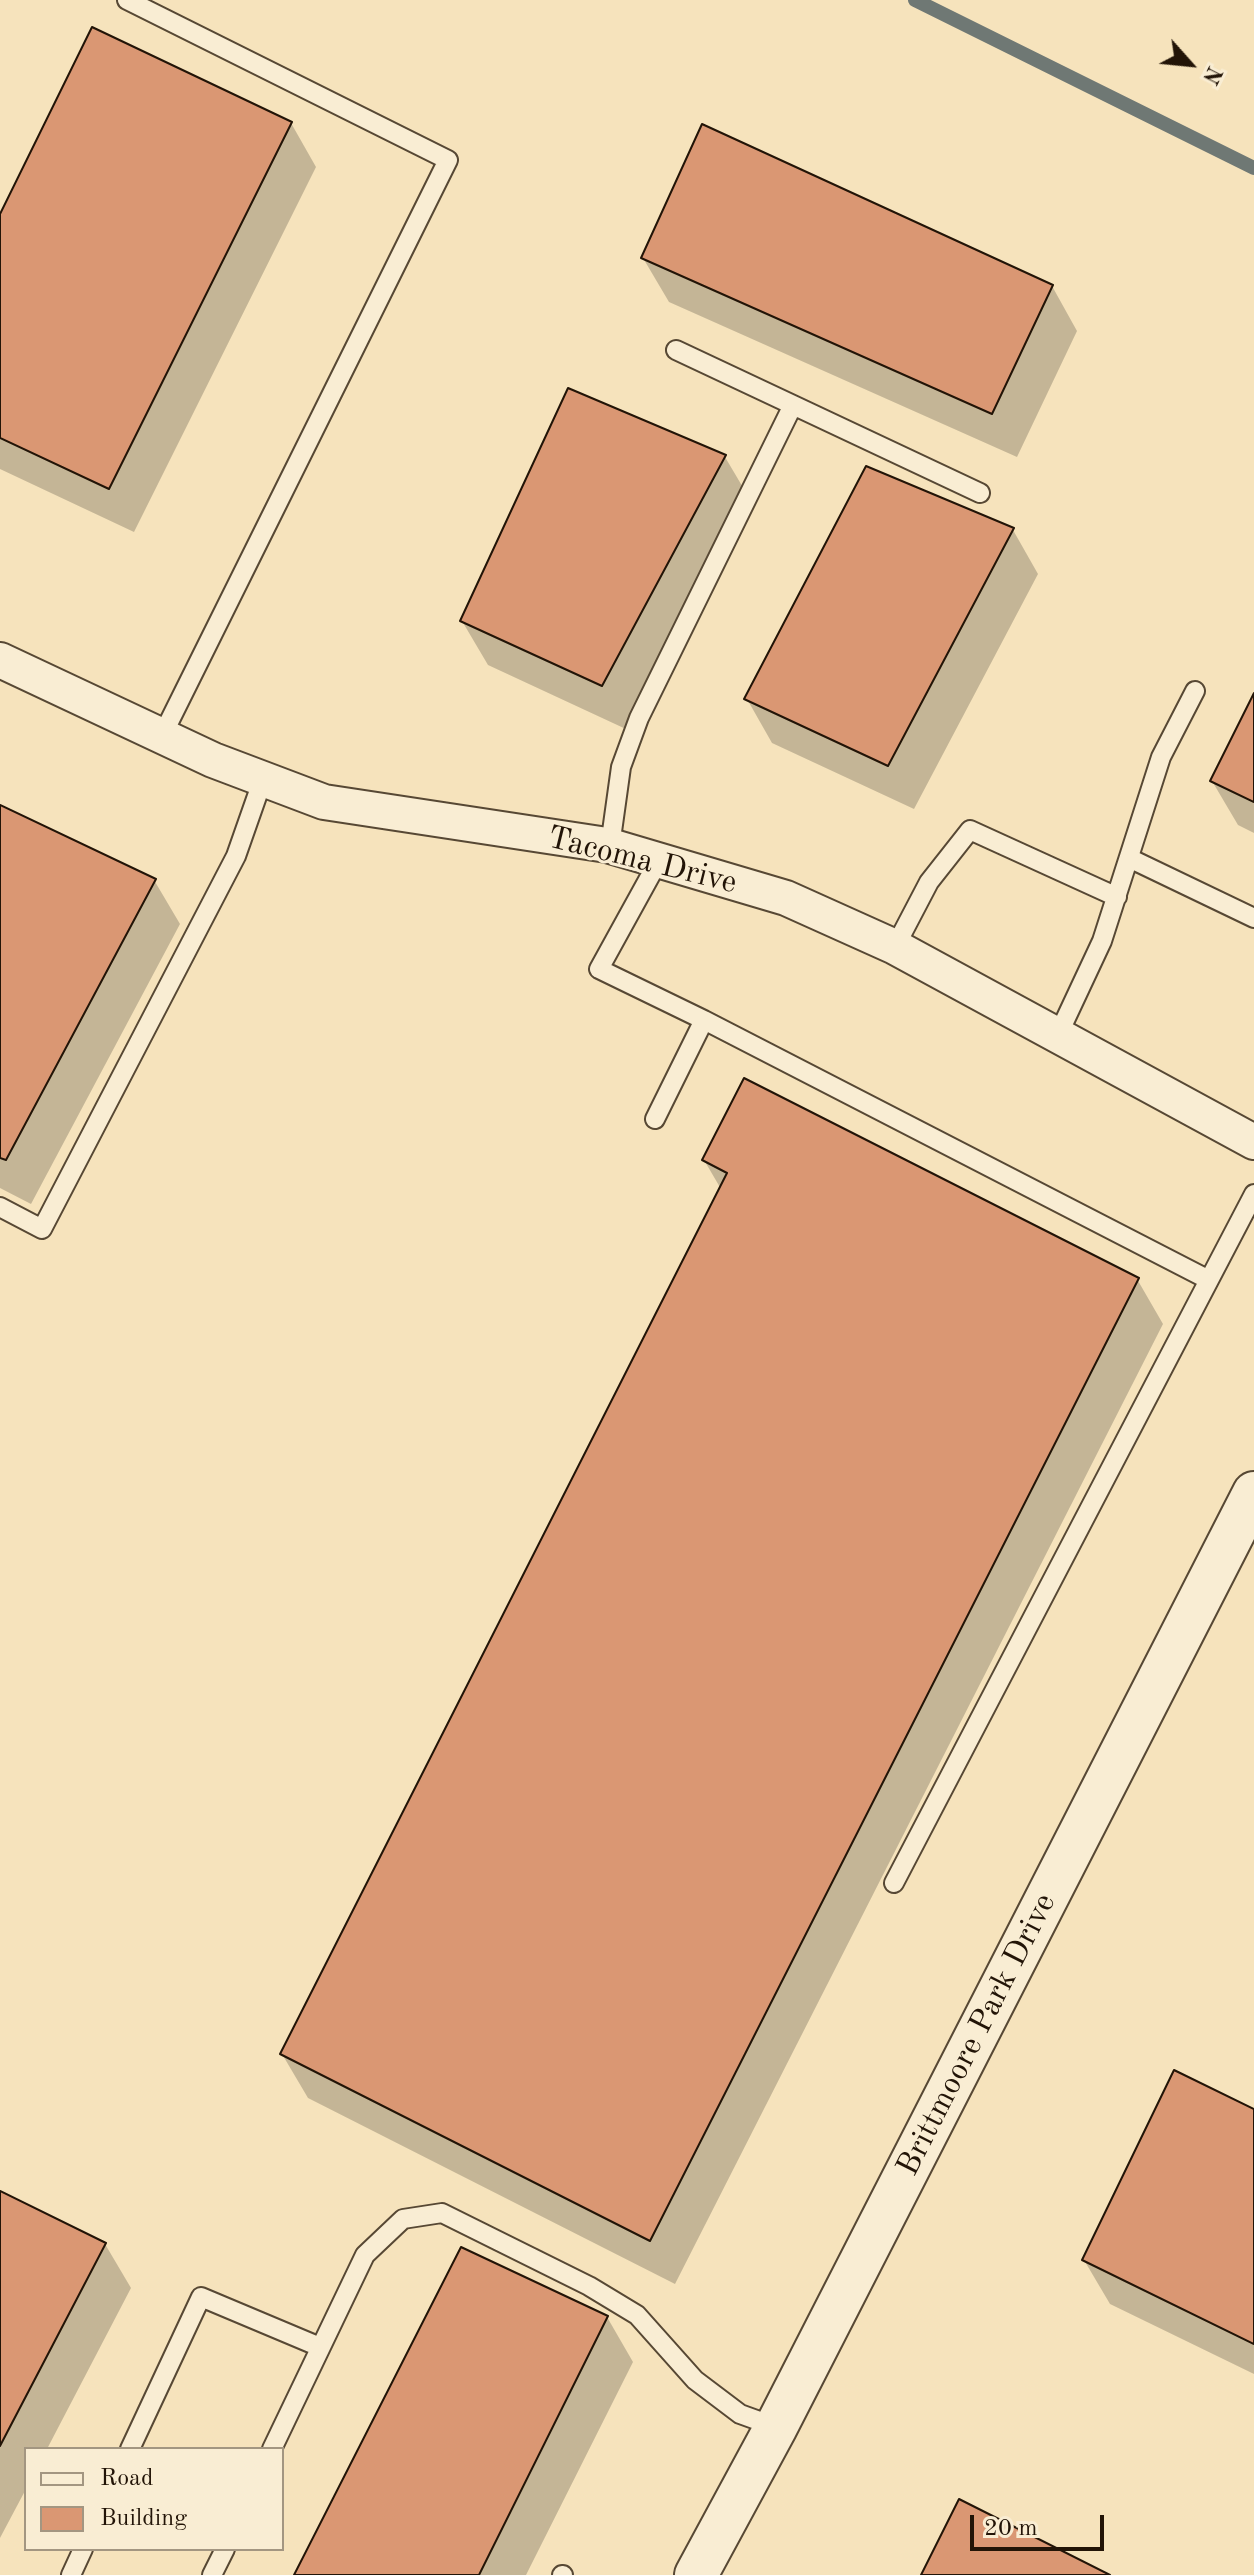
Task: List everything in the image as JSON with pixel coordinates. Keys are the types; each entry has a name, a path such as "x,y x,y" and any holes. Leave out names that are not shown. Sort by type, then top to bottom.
{"street":[{"name":"Tacoma Drive","path":"0,660 162,736 324,802 610,846 786,898 895,947 1254,1142"},
{"name":"Brittmoore Park Drive","path":"696,2575 776,2427 1254,1493"}],"lane":[{"path":"127,0 448,160 162,736"},
{"path":"676,350 980,493"},
{"path":"610,846 621,767 639,718 793,405"},
{"path":"1058,1035 1098,950 1161,757 1195,691"},
{"path":"0,1207 42,1229 236,856 263,779"},
{"path":"895,947 929,882 970,830 1117,897"},
{"path":"1129,858 1254,918"},
{"path":"659,860 599,969 1209,1280"},
{"path":"655,1119 704,1020"},
{"path":"894,1883 1254,1194"},
{"path":"273,2447 365,2255 403,2219 442,2213 589,2286 637,2315 695,2380 740,2414 776,2427"},
{"path":"131,2447 201,2297 320,2347"},
{"path":"71,2575 82,2551"},
{"path":"212,2575 224,2551"}],"building":[{"path":"92,27 292,122 109,489 0,438 0,214"},
{"path":"702,124 1053,285 992,414 641,258"},
{"path":"568,388 726,455 602,686 460,621"},
{"path":"866,466 1014,528 888,766 744,699"},
{"path":"1254,693 1254,802 1210,781"},
{"path":"0,805 156,879 6,1160 0,1158"},
{"path":"744,1078 1139,1278 650,2241 280,2054 727,1173 702,1160"},
{"path":"1174,2070 1254,2109 1254,2344 1082,2260"},
{"path":"0,2191 106,2243 0,2446"},
{"path":"461,2247 608,2316 479,2575 294,2575"},
{"path":"959,2499 1110,2575 921,2575"}],"waterway":[{"path":"915,0 1254,168"}]}
